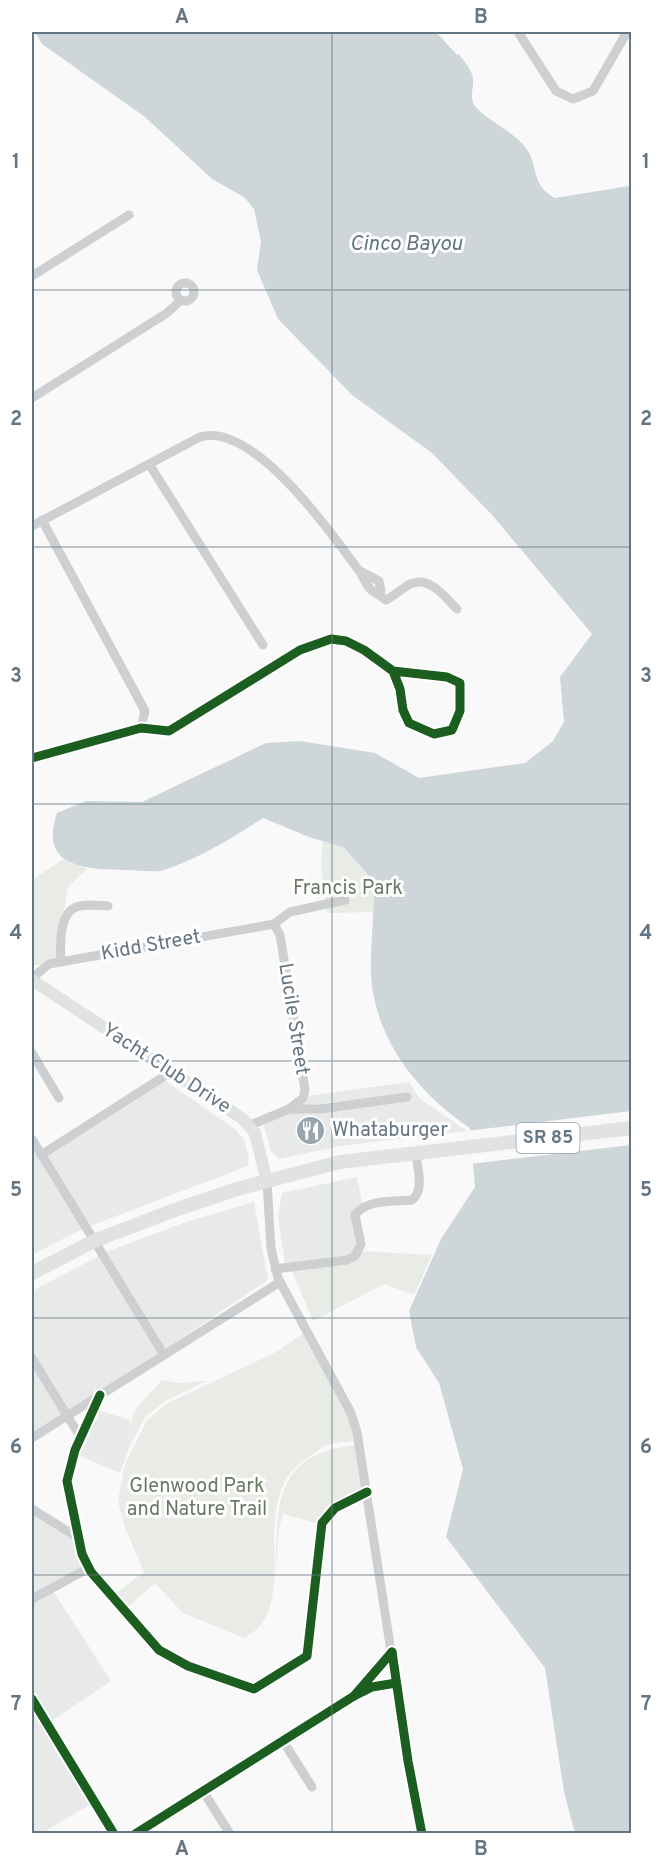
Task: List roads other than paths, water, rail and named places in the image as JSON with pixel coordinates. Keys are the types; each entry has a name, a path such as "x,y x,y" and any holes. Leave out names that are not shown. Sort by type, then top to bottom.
{"highway":[{"name":"SR 85","path":"32,1273 94,1241 185,1207 340,1162 632,1128"}],"main road":[{"name":"Yacht Club Drive","path":"32,979 248,1126 255,1133 267,1182"}],"street":[{"path":"518,32 556,91 573,99 593,91 627,32"},
{"path":"32,276 129,215"},
{"path":"32,398 167,313 181,300"},
{"path":"32,526 200,437 212,434 228,438 297,489 360,571 371,591 386,600 409,585 426,583 440,591 456,609"},
{"path":"148,464 263,645"},
{"path":"42,520 145,711 141,728"},
{"path":"32,758 141,728 169,731 300,650 331,639 346,641 393,671 447,677 460,683 460,711 452,730 434,734 409,723 402,710 400,689 393,671"},
{"name":"Kidd Street","path":"32,979 61,957 274,924 290,912 345,900"},
{"path":"61,957 62,933 73,909 108,906"},
{"name":"Lucile Street","path":"274,924 279,935 305,1090 303,1098 289,1109"},
{"path":"32,1053 59,1098"},
{"path":"41,1155 171,1072"},
{"path":"248,1126 289,1109 320,1108 406,1097"},
{"path":"32,1139 164,1355"},
{"path":"275,1269 347,1260 355,1256 361,1244 355,1215 361,1208 369,1204 412,1200 417,1196 420,1189 416,1154"},
{"path":"267,1182 275,1269 351,1413 359,1438 396,1683 423,1833"},
{"path":"32,1438 280,1282"},
{"path":"32,1358 81,1438"},
{"path":"100,1395 81,1438 67,1481 77,1537 89,1568 159,1650 188,1666 254,1689 309,1653 322,1523 334,1508 367,1492"},
{"path":"32,1509 77,1537"},
{"path":"32,1599 89,1568"},
{"path":"354,1696 392,1652"},
{"path":"135,1833 354,1696 372,1687 396,1683"},
{"path":"32,1699 114,1833"},
{"path":"283,1741 312,1787"},
{"path":"203,1791 230,1833"}],"water":[{"name":"Cinco Bayou","path":"35,32 436,32 457,55 459,54 471,72 472,99 475,106 526,148 538,181 547,193 555,198 629,186 631,181 631,1833 575,1833 564,1792 545,1668 446,1537 463,1469 439,1383 416,1347 409,1311 441,1239 475,1187 470,1128 451,1114 416,1081 389,1041 380,1019 371,972 374,881 343,847 309,837 263,818 203,854 156,871 97,869 70,862 60,855 54,845 53,831 57,813 86,801 142,802 266,743 300,741 375,753 419,778 525,763 553,741 564,722 560,677 592,634 493,516 432,453 352,395 278,319 257,270 261,242 254,209 244,197 212,179 145,117 42,44"}],"place":[{"name":"Whataburger","path":"311,1131"}],"park label":[{"name":"Francis Park","path":"348,889"},
{"name":"Glenwood Park and Nature Trail","path":"197,1498"}]}
